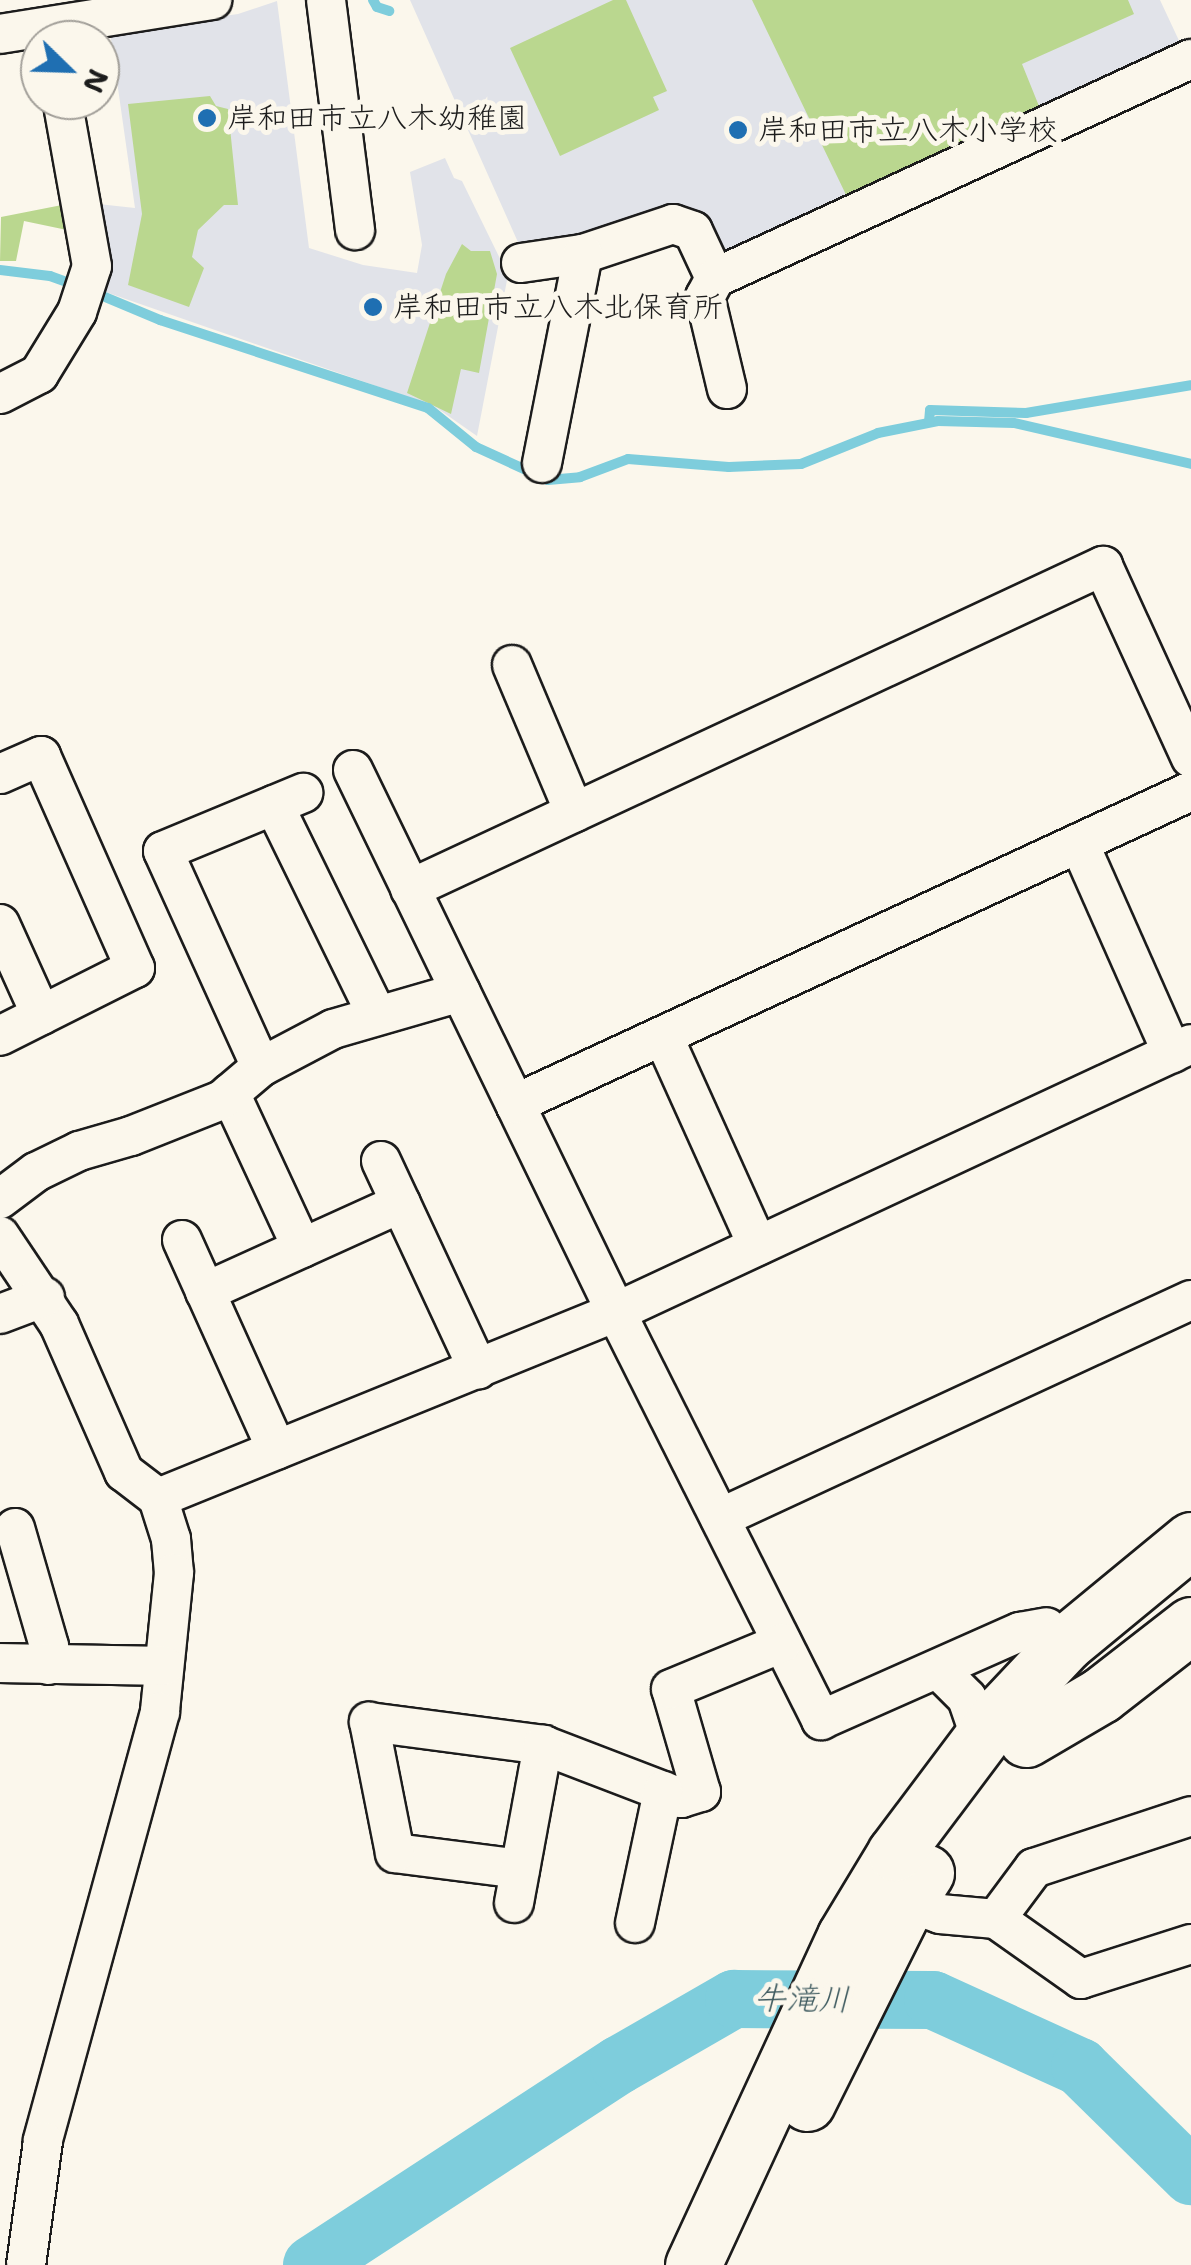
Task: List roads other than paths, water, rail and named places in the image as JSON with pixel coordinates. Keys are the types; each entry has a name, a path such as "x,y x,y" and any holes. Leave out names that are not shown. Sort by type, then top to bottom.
{"main road":[{"path":"1002,1729 1047,1628 1118,1560 1191,1502"},
{"path":"693,2265 880,1925 1002,1729 1066,1643 1191,1540"},
{"path":"1002,1729 1096,1664 1191,1584"},
{"path":"1002,1729 1100,1695 1191,1626"},
{"path":"734,2265 790,2094"}],"street":[{"path":"67,20 212,0"},
{"path":"326,0 326,129 366,187 355,230"},
{"path":"728,389 706,297 715,278 1191,59"},
{"path":"0,394 38,374 84,293 92,266 66,120"},
{"path":"521,262 583,254 673,224 693,231 715,278"},
{"path":"542,463 583,254"},
{"path":"410,888 1102,566 1191,758"},
{"path":"512,665 574,812"},
{"path":"0,774 41,756 135,968 0,1036"},
{"path":"353,770 616,1312 822,1720 940,1671 1020,1632 1047,1628"},
{"path":"515,1104 1191,791"},
{"path":"261,1067 162,851 289,799 377,1014"},
{"path":"158,1498 616,1312 1182,1049 1079,843"},
{"path":"0,924 41,1015"},
{"path":"0,1199 36,1172 78,1151 185,1117 230,1093 261,1067 333,1030 460,992"},
{"path":"662,1036 758,1246"},
{"path":"230,1093 302,1248"},
{"path":"382,1161 478,1369"},
{"path":"206,1292 401,1202"},
{"path":"0,1236 45,1297 124,1472 158,1498 171,1539 174,1573 160,1712 43,2141 26,2265"},
{"path":"182,1240 277,1450"},
{"path":"0,1314 45,1297"},
{"path":"720,1518 1191,1300"},
{"path":"14,1528 49,1646 48,1665"},
{"path":"543,1745 517,1886 395,1853 370,1722 543,1745 681,1798 702,1792 671,1688 782,1643"},
{"path":"0,1663 164,1666"},
{"path":"940,1671 1002,1729"},
{"path":"635,1923 663,1792"},
{"path":"996,1919 1034,1868 1191,1816"},
{"path":"880,1925 940,1914 996,1919 1082,1979 1191,1944"}],"waterway":[{"path":"373,0 377,7 389,11"},
{"path":"0,270 50,276 77,286"},
{"path":"93,292 160,320 428,408 476,447 548,480 580,477 628,459 729,467 801,464 878,433 938,421 1014,423 1191,464"},
{"path":"929,422 930,410 1026,413 1191,385"},
{"name":"牛滝川","path":"312,2265 619,2065 734,1999 933,2000 1080,2067 1191,2176"}],"place":[{"name":"岸和田市立八木幼稚園","path":"207,118"},
{"name":"岸和田市立八木小学校","path":"738,130"},
{"name":"岸和田市立八木北保育所","path":"373,307"}]}
